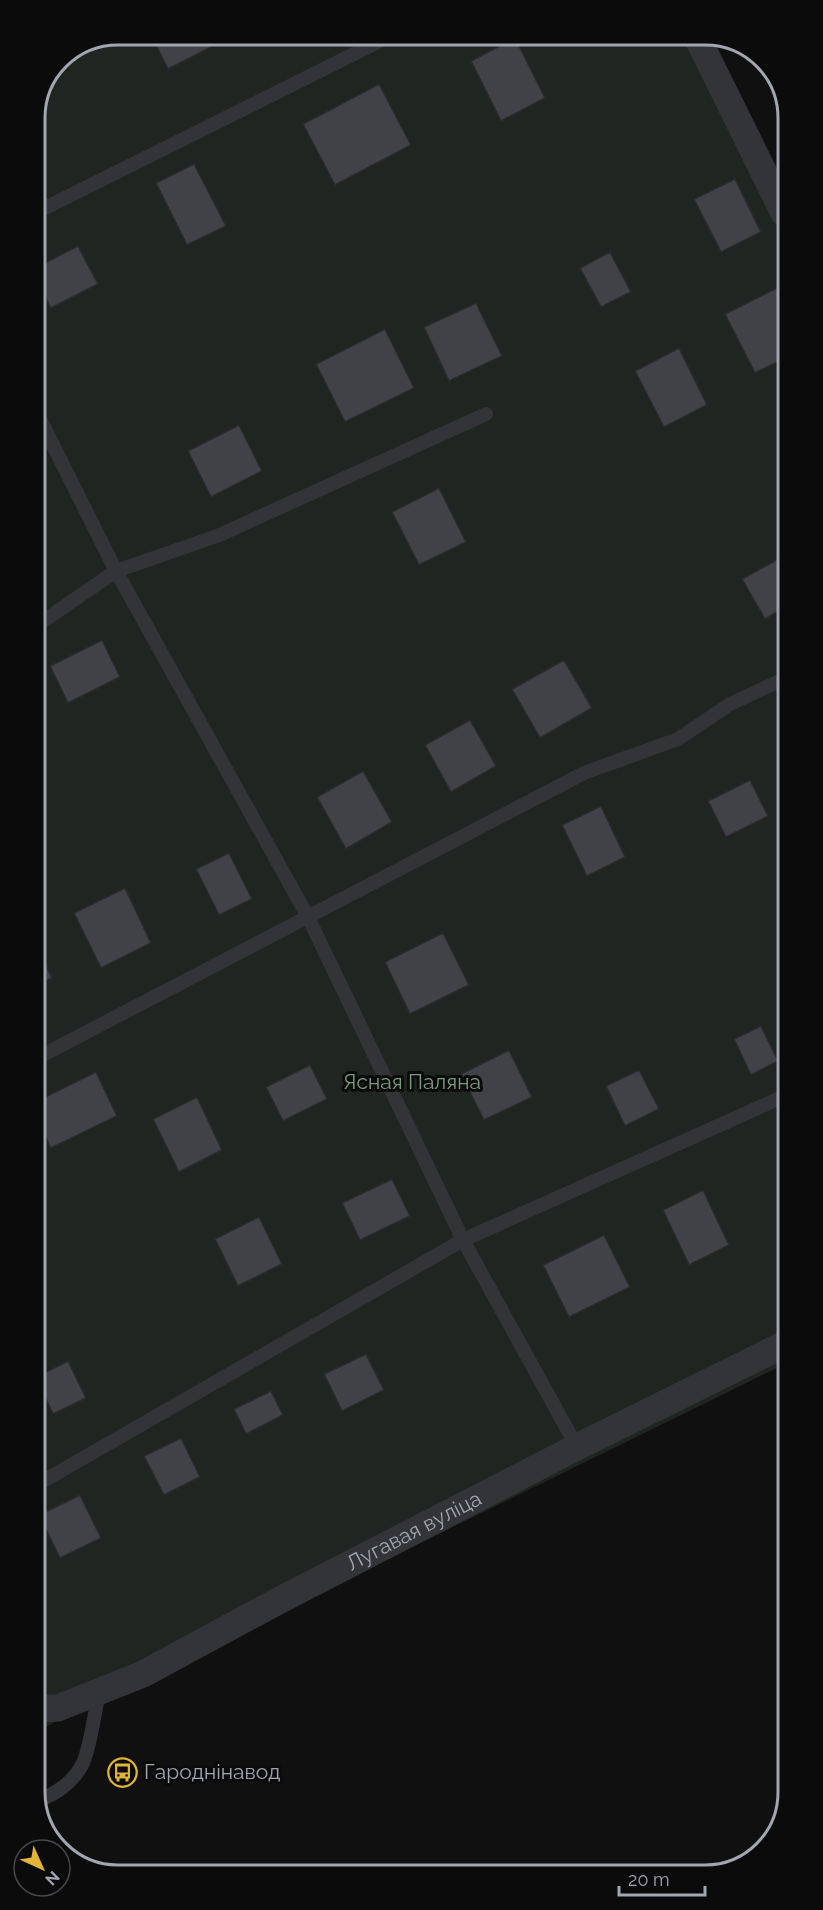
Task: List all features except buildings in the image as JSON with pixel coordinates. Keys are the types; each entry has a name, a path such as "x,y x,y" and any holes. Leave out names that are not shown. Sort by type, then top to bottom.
{"street":[{"path":"701,45 778,201"},
{"name":"Лугавая вуліца","path":"45,1709 58,1708 143,1674 280,1600 577,1447 778,1347"}],"lane":[{"path":"45,208 372,45"},
{"path":"45,620 116,571 217,536 486,414"},
{"path":"45,429 116,571 308,917 463,1240 577,1447"},
{"path":"45,1054 584,773 678,739 729,704 778,682"},
{"path":"45,1480 463,1240 778,1099"},
{"path":"46,1798 69,1783 84,1764 99,1691"}],"green space":[{"name":"Ясная Паляна","path":"118,45 701,45 778,201 778,1367 45,1727 45,114 47,99 60,74 82,55 104,46"}],"place":[{"name":"Гароднінавод","path":"123,1772"}]}
